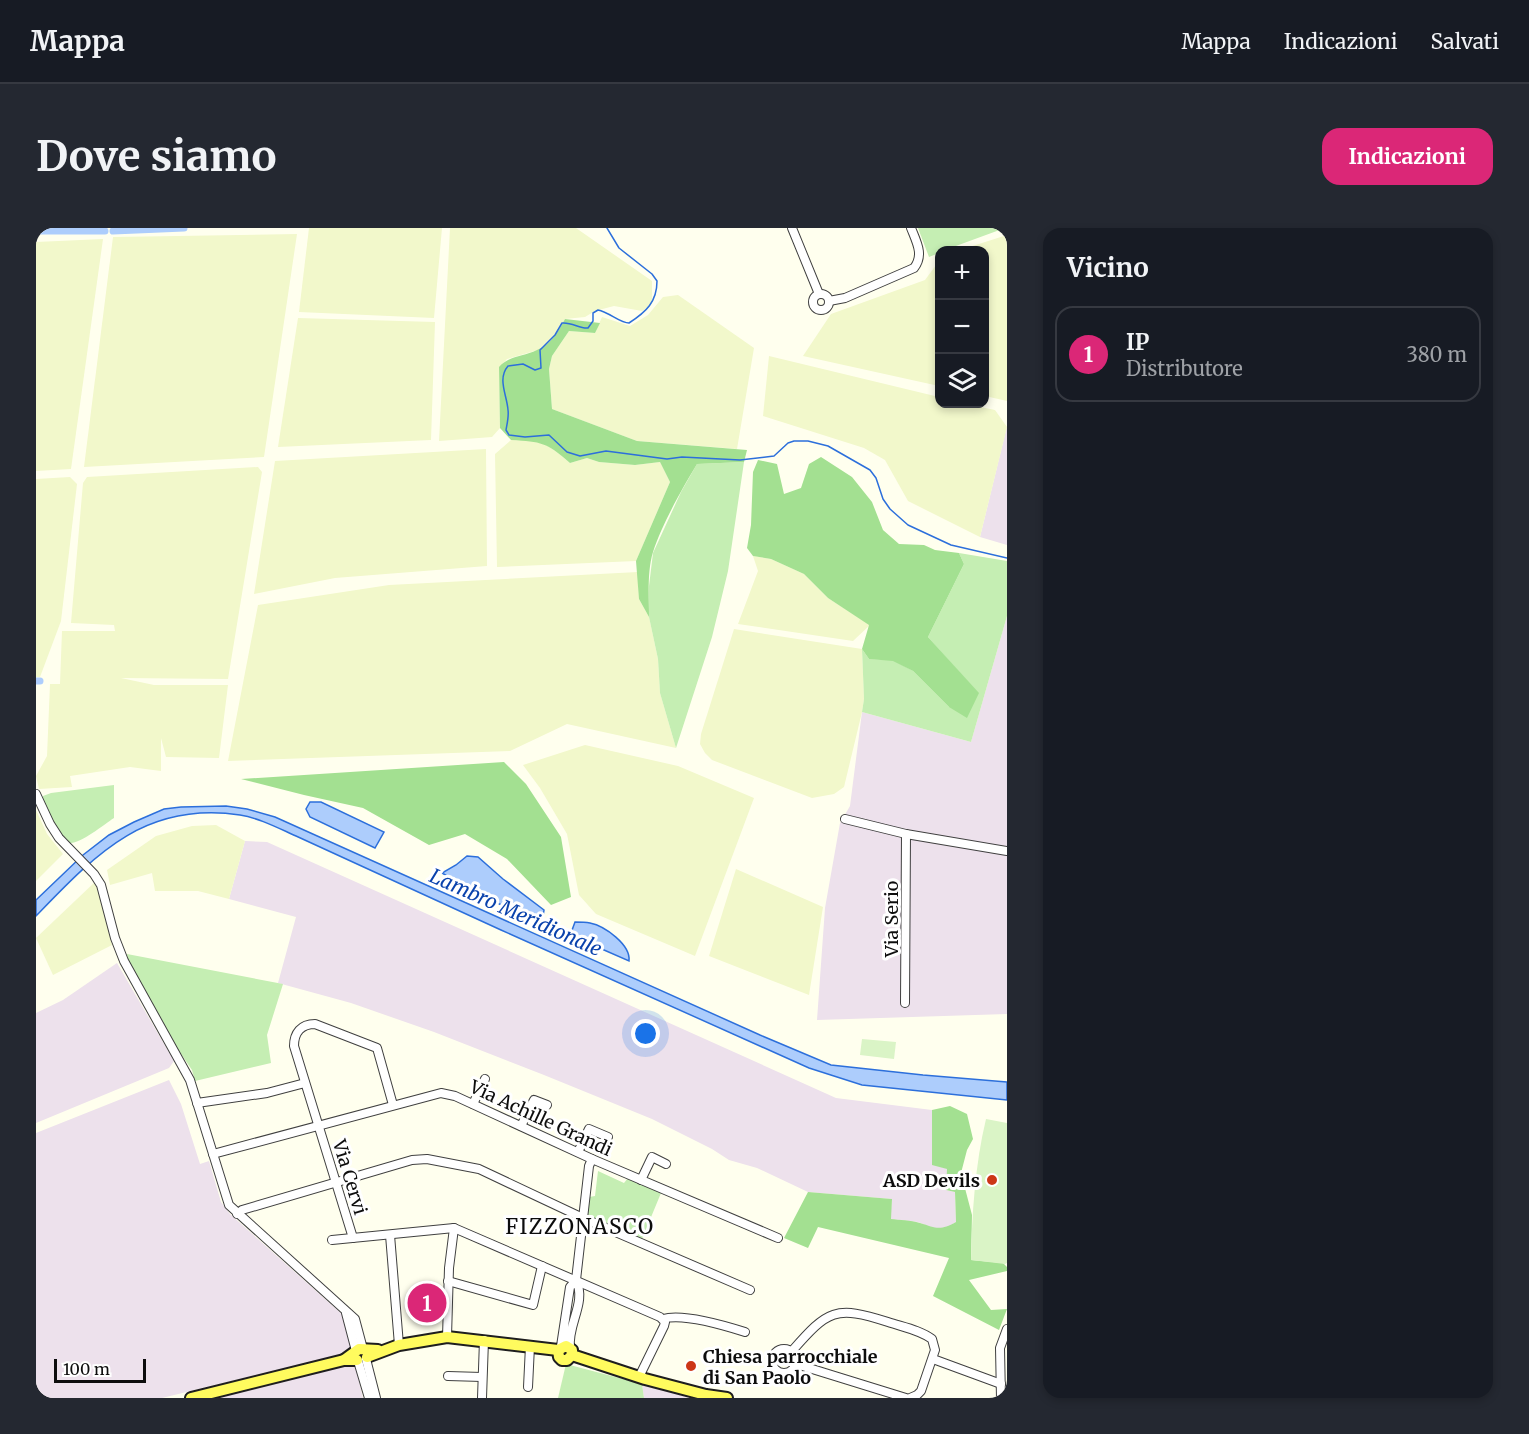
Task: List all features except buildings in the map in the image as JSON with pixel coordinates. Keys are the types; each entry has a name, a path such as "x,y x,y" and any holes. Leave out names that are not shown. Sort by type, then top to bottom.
{"main road":[{"path":"191,1398 399,1345 447,1336 566,1350 639,1377 706,1395 728,1398"}],"street":[{"path":"792,228 819,294"},
{"path":"829,302 845,298 914,268 919,262 919,248 911,228"},
{"path":"819,294 826,295 829,302 828,307 823,310 815,308 813,301 819,294"},
{"path":"36,794 59,838 101,885 123,961 185,1069 226,1198 237,1214 354,1319 357,1324 369,1398"},
{"path":"845,819 906,834 1007,851"},
{"name":"Via Serio","path":"906,834 906,1004"},
{"name":"Via Cervi","path":"353,1238 305,1083 294,1041 298,1030 315,1024 377,1048 393,1105"},
{"path":"473,1104 485,1079"},
{"path":"197,1103 267,1093 305,1083"},
{"name":"Via Achille Grandi","path":"213,1154 441,1093 455,1096 592,1159 778,1238"},
{"path":"521,1126 534,1100 547,1105"},
{"path":"578,1152 589,1129 608,1137"},
{"path":"641,1180 652,1157 666,1164"},
{"path":"237,1214 242,1210 336,1182 412,1160 427,1159 479,1169 583,1218 750,1290"},
{"path":"566,1350 570,1330 576,1318 580,1290 576,1280 589,1166 592,1159"},
{"path":"332,1240 454,1228 663,1319 671,1317 687,1319 746,1332"},
{"path":"447,1336 448,1281 454,1228"},
{"path":"390,1235 399,1345"},
{"path":"448,1281 533,1305 542,1266"},
{"path":"792,1351 821,1321 831,1315 849,1312 928,1335 934,1342 933,1359 921,1391 908,1398 796,1364"},
{"path":"639,1377 664,1326 663,1319"},
{"path":"1001,1398 1000,1348 1007,1329"},
{"path":"482,1398 483,1340"},
{"path":"528,1387 530,1346"},
{"path":"782,1349 792,1351 795,1355 795,1369 786,1374 777,1372 772,1359 774,1354 782,1349"},
{"path":"361,1355 376,1398"},
{"path":"933,1359 1001,1384"},
{"path":"448,1376 482,1377"}],"shaded area":[{"path":"1007,426 1007,545 980,537"},
{"path":"1007,616 1007,1014 817,1020 825,908 840,823 850,806 862,712 971,742"},
{"path":"245,841 267,842 836,1098 932,1110 932,1164 948,1169 946,1190 955,1192 956,1222 948,1227 935,1229 918,1222 890,1219 892,1199 808,1192 757,1168 729,1160 652,1119 544,1075 434,1032 351,1003 278,983 296,917 229,899"},
{"path":"117,963 174,1061 169,1068 36,1123 36,1013 63,1000"},
{"path":"169,1080 181,1104 200,1164 209,1161 221,1202 230,1214 343,1315 352,1346 350,1352 162,1398 36,1398 36,1133"},
{"path":"351,1363 355,1364 363,1398 211,1398"},
{"path":"642,1384 690,1398 644,1398"}],"green space":[{"path":"309,228 442,228 434,318 299,312"},
{"path":"450,228 576,228 652,281 652,304 642,311 614,306 595,311 585,317 565,319 555,336 538,350 507,359 499,368 500,428 492,437 439,441"},
{"path":"918,228 1005,228 956,246 935,246 935,255 929,257"},
{"path":"297,234 264,457 84,467 113,237"},
{"path":"1007,235 1007,401 989,397 989,246 973,246"},
{"path":"103,239 71,469 36,471 36,242"},
{"path":"935,266 935,385 803,356 831,314 925,280"},
{"path":"678,295 754,348 737,449 637,441 552,409 549,369 552,356 569,331 595,333 602,317 630,326 648,315 663,297"},
{"path":"298,318 435,322 431,440 278,447"},
{"path":"565,319 600,323 595,333 569,331 552,356 549,369 552,409 637,441 747,450 744,462 697,464 691,474 667,518 653,552 649,576 649,617 639,599 636,561 670,482 660,462 635,465 599,462 587,458 570,463 543,444 511,440 500,428 499,367 508,360 542,347 557,333"},
{"path":"769,356 935,396 935,408 995,410 1007,427 980,537 908,501 885,460 864,448 763,416"},
{"path":"511,440 540,441 570,463 587,458 599,462 635,465 660,462 670,482 636,561 497,567 495,454"},
{"path":"486,449 487,566 335,578 254,594 275,461"},
{"path":"821,457 852,477 872,502 883,530 899,544 924,545 935,550 959,553 964,564 928,637 979,693 967,718 949,707 913,671 893,661 869,659 862,649 869,625 828,598 804,574 771,559 753,556 747,548 751,525 753,472 758,460 777,464 784,494 801,488 809,464"},
{"path":"744,462 728,571 712,637 676,748 660,693 658,659 649,617 649,586 653,553 681,492 697,464"},
{"path":"258,467 262,472 228,679 121,678 154,685 228,685 219,758 166,757 161,738 161,771 130,767 70,776 72,787 39,789 36,776 47,756 50,684 60,684 62,631 115,631 114,625 71,623 83,483 87,477"},
{"path":"70,477 77,484 61,621 40,677 36,677 36,479"},
{"path":"959,553 1007,561 1007,616 971,742 862,712 864,699 862,649 869,659 893,660 913,671 949,707 978,693 928,637 964,564"},
{"path":"753,556 771,559 804,574 828,598 870,625 853,641 738,624 758,571"},
{"path":"638,572 639,599 649,617 658,659 660,693 676,748 567,724 510,751 228,761 258,605 389,585"},
{"path":"734,629 862,649 864,699 862,712 844,787 834,794 812,798 712,760 705,753 700,744 701,734"},
{"path":"585,745 678,766 754,798 695,956 596,914 579,895 567,834 540,788 523,765"},
{"path":"504,762 526,784 561,837 571,897 551,905 507,859 465,834 429,845 363,808 241,779"},
{"path":"114,785 114,818 84,838 66,843 47,815 43,796"},
{"path":"36,810 47,834 63,854 36,881"},
{"path":"216,825 245,841 229,899 198,891 155,891 152,873 110,885 107,870 156,836 192,826"},
{"path":"736,869 823,907 809,995 709,956"},
{"path":"96,881 112,945 53,975 36,938"},
{"path":"127,954 283,984 267,1035 271,1063 195,1081 192,1070 164,1029 128,964"},
{"path":"862,1039 896,1042 894,1059 860,1055"},
{"path":"950,1106 967,1114 973,1139 967,1150 961,1173 972,1215 971,1260 1003,1263 1007,1267 1007,1271 969,1280 991,1310 1007,1309 999,1330 933,1296 949,1258 818,1227 808,1248 784,1238 808,1192 892,1199 891,1219 913,1221 938,1228 956,1222 955,1192 946,1190 947,1169 932,1165 932,1110"},
{"name":"ASD Devils","path":"986,1119 1007,1123 1007,1263 1005,1264 971,1260 975,1189"},
{"path":"598,1171 624,1183 628,1178 661,1193 642,1239 589,1216 589,1197 595,1196"},
{"path":"566,1364 642,1384 644,1398 558,1398"}],"water":[{"path":"310,802 321,802 384,832 375,848 310,817 306,809"},
{"path":"226,806 275,817 831,1065 1007,1082 1007,1100 862,1085 809,1068 275,827 240,815 206,813 176,816 150,824 125,837 102,853 36,916 36,900 83,855 109,835 164,809"},
{"path":"467,856 478,857 544,910 543,916 536,919 482,897 442,873"},
{"path":"575,922 596,925 616,937 626,949 629,961 571,933"}],"waterway":[{"path":"113,231 184,228"},
{"path":"607,228 619,248 652,274 657,281 653,301 641,315 629,323 598,310 593,313 593,321 588,328 562,323 555,335 540,350 541,368 535,370 523,364 508,366 503,382 508,412 506,430 509,435 525,437 549,435 567,452 580,456 606,451 667,459 682,457 740,460 774,456 788,443 808,441 828,446 870,470 876,478 883,499 890,509 908,525 951,545 1007,558"},
{"path":"36,231 105,231"}],"place":[{"name":"ASD Devils","path":"992,1180"},
{"name":"IP","path":"427,1303"},
{"name":"Chiesa parrocchiale di San Paolo","path":"691,1366"}],"district":[{"name":"FIZZONASCO","path":"580,1226"}],"water label":[{"name":"Lambro Meridionale","path":"516,912"}]}
